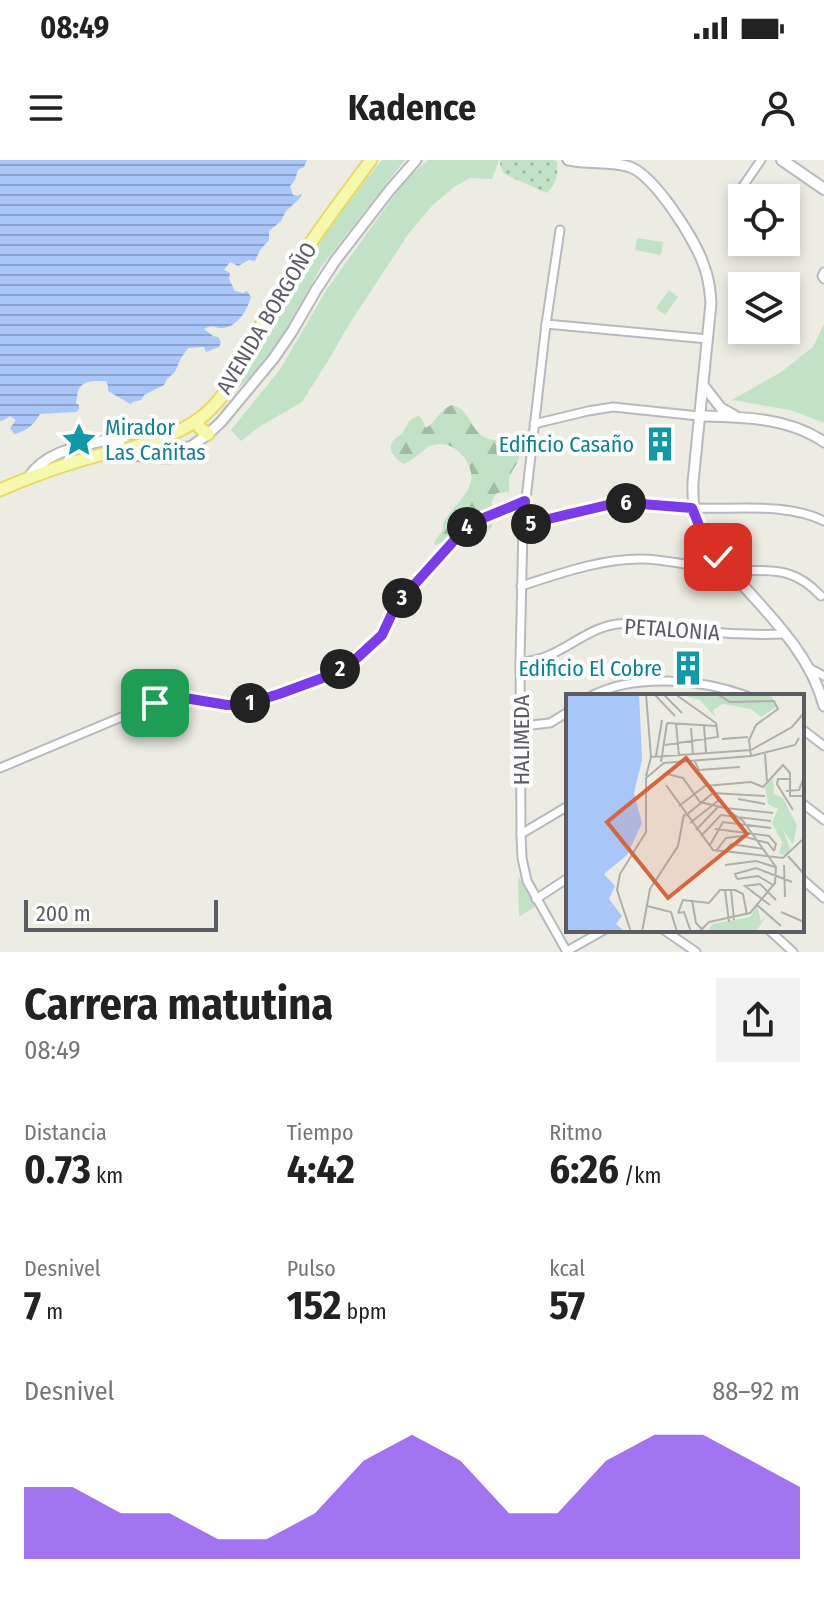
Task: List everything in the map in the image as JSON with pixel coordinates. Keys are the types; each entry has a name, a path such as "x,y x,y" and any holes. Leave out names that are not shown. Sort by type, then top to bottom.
{"main road":[{"name":"AVENIDA BORGOÑO","path":"0,490 29,477 155,441 197,420 219,400 232,382 293,269 371,160"},
{"path":"782,160 824,189"},
{"path":"197,420 200,428 208,434"}],"street":[{"path":"105,453 177,458 203,445 281,349 335,261 416,160"},
{"path":"568,160 616,163 644,174 661,193 697,249 704,264 710,294 692,508 718,557 797,648 818,685 824,706"},
{"path":"744,184 761,160"},
{"name":"HALIMEDA","path":"560,230 523,525 521,834 524,873 567,952"},
{"path":"546,324 708,339"},
{"path":"703,385 721,408 739,417"},
{"path":"534,424 613,407 739,417 796,427 824,442"},
{"path":"29,477 43,461 102,441 162,451 192,446 221,422"},
{"path":"0,768 162,700 185,698 244,705 328,676 357,658 382,635 396,605 469,524 525,501"},
{"path":"523,525 612,504 629,503 792,510 824,521"},
{"path":"521,586 581,568 626,560 670,561 730,570 783,572 803,581 821,596"},
{"name":"PETALONIA","path":"520,662 544,659 590,633 619,624 785,634"},
{"path":"809,668 824,676"},
{"path":"596,694 627,683 659,681 712,686 740,694"},
{"path":"522,726 550,723 566,713"},
{"path":"804,731 824,746"},
{"path":"804,805 824,820"},
{"path":"521,834 566,807"},
{"path":"536,899 566,879"},
{"path":"804,881 824,898"},
{"path":"567,952 601,932"},
{"path":"667,932 696,952"},
{"path":"771,932 793,952"}],"green space":[{"path":"382,160 405,160 321,267 269,357 232,395 230,392 305,264"},
{"path":"428,160 499,160 492,179 470,178 454,187 433,205 409,233 302,402 241,441 231,430 281,368 327,289 404,182"},
{"path":"501,160 557,161 555,182 547,193 504,174"},
{"path":"637,238 663,242 661,255 635,250"},
{"path":"669,290 678,297 665,315 656,308"},
{"path":"824,324 824,423 790,410 732,400 781,372 813,347"},
{"path":"452,405 465,413 481,435 513,443 519,455 510,476 509,492 497,493 494,497 488,511 492,526 482,538 470,544 449,541 434,545 444,522 467,492 471,476 469,467 461,454 448,445 430,446 403,464 393,454 391,445 412,419 420,416 426,428"},
{"path":"518,876 536,906 519,917"}],"water":[{"path":"0,160 307,160 290,186 293,195 302,194 269,231 269,240 255,261 249,260 238,266 230,262 224,270 230,273 229,279 235,291 247,291 251,297 245,312 234,324 204,329 218,337 221,342 219,347 206,352 204,347 188,348 164,385 130,404 108,391 106,381 86,383 78,391 76,403 79,409 76,412 40,414 29,427 14,434 10,428 16,420 10,416 0,421"}],"place":[{"name":"Mirador Las Cañitas","path":"79,440"},
{"name":"Edificio Casaño","path":"660,444"},
{"name":"Edificio El Cobre","path":"688,668"}],"route":[{"path":"155,703 185,698 244,705 328,676 357,658 382,635 396,605 469,524 525,501 523,525 612,504 692,508 702,533 718,557"}]}
